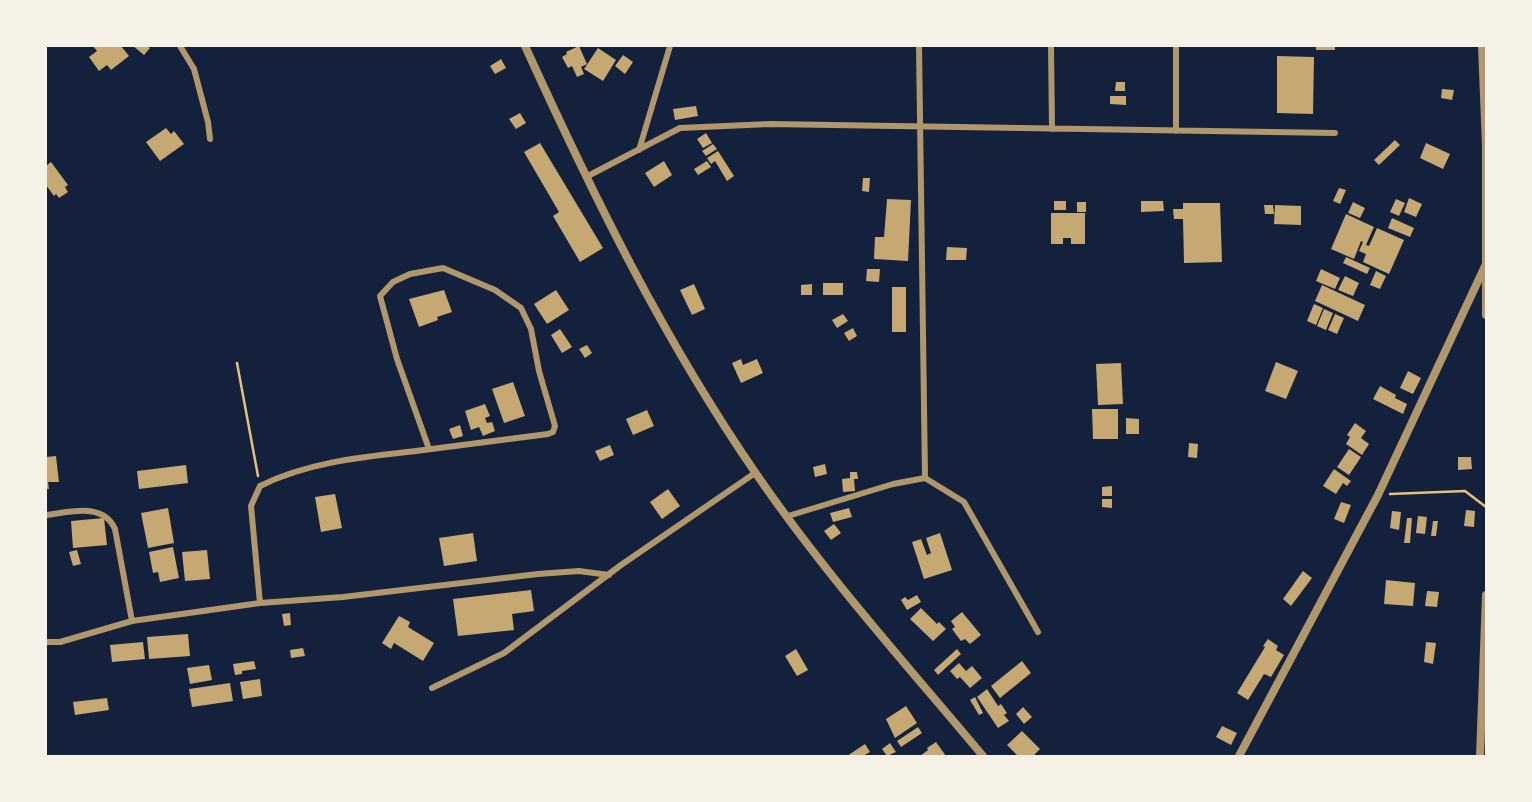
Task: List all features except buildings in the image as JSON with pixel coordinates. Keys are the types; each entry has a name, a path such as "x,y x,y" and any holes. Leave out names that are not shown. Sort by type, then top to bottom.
{"street":[{"path":"180,46 194,69 210,139"},
{"path":"526,46 609,226 677,351 755,473 877,632 983,757"},
{"path":"639,150 670,46"},
{"path":"919,46 925,478"},
{"path":"1051,46 1052,129"},
{"path":"1176,46 1176,131"},
{"path":"1482,46 1486,146 1486,315"},
{"path":"586,177 680,128 770,124 1335,133"},
{"path":"1239,757 1378,495 1486,264"},
{"path":"260,603 251,506 260,486 280,476 342,460 548,434 553,432 555,426 539,371 531,330 521,308 495,290 443,268 410,274 393,282 380,296 397,359 429,449"},
{"path":"432,688 504,653 609,575 755,473"},
{"path":"788,516 893,484 925,478 964,502 1038,632"},
{"path":"46,515 95,511 111,520 116,529 132,621"},
{"path":"46,642 60,642 132,621 260,603 343,597 538,574 579,571 609,575"},
{"path":"1480,757 1486,595"}],"path":[{"path":"237,363 260,486"},
{"path":"1378,495 1465,491 1486,507"}]}
